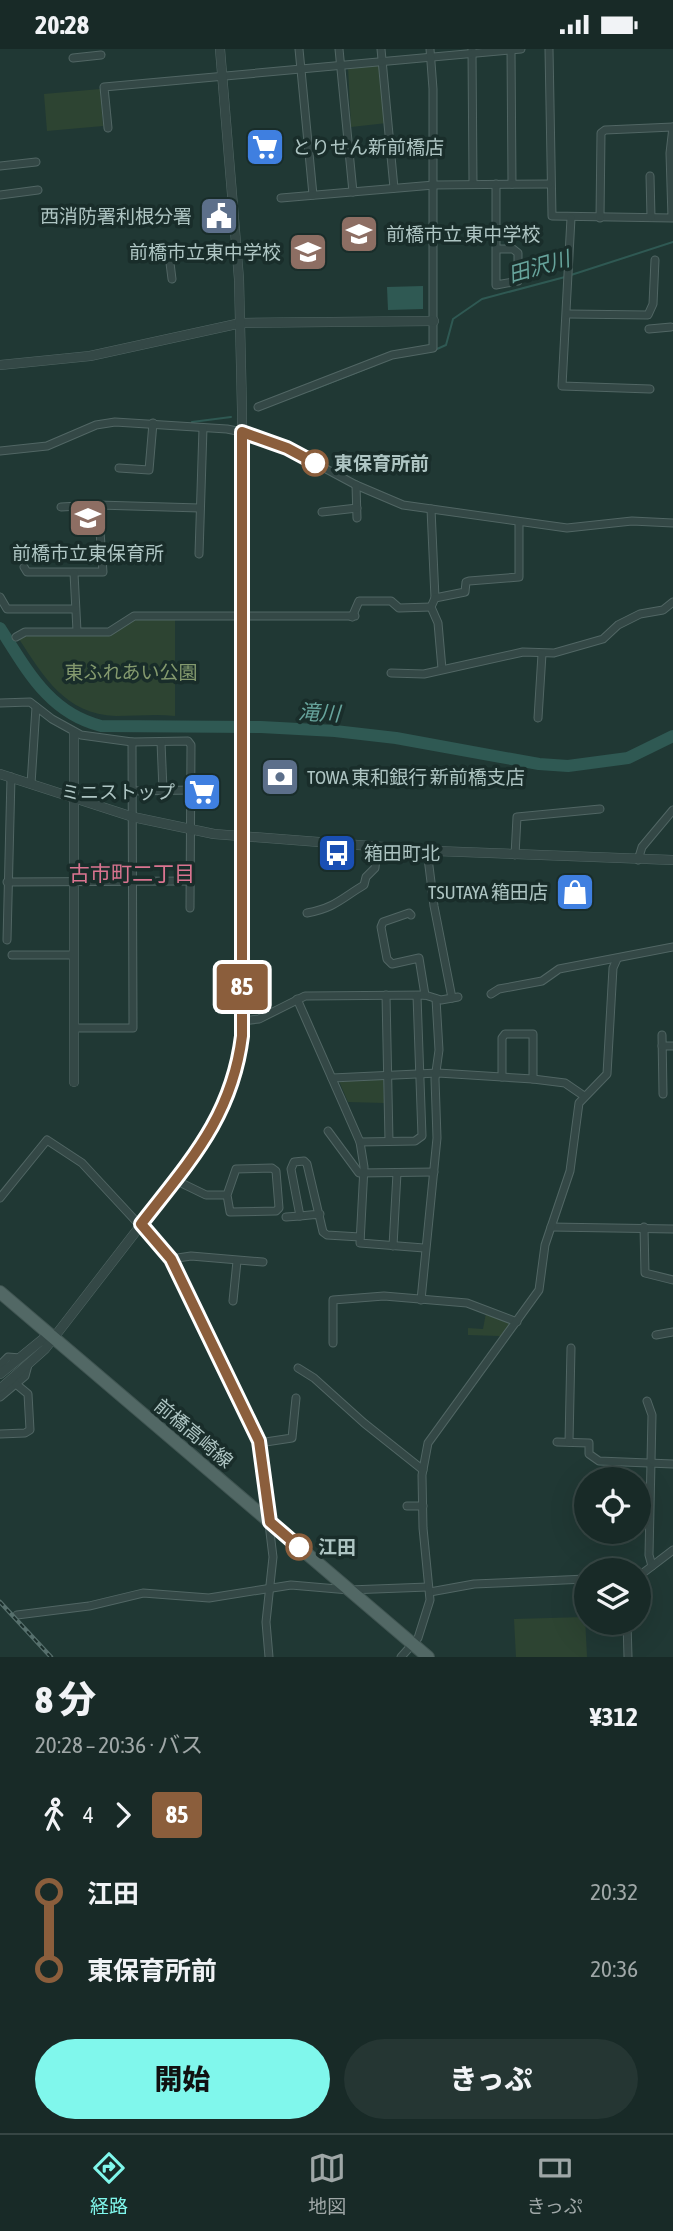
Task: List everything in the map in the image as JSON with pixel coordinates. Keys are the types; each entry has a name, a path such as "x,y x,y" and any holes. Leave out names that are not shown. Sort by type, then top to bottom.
{"main road":[{"name":"前橋高崎線","path":"0,1292 428,1657"}],"street":[{"path":"0,1389 25,1368 52,1337 209,1137 224,1106 236,1071 242,1021 241,323 220,49"},
{"path":"299,49 313,195"},
{"path":"339,49 353,192"},
{"path":"381,49 394,188"},
{"path":"511,49 512,184"},
{"path":"108,128 104,87 382,61 430,53 521,49"},
{"path":"550,49 551,215 571,218 600,218 651,217 673,218 673,127 601,133 600,218"},
{"path":"472,51 474,184"},
{"path":"258,407 391,355 433,348 434,185 430,53"},
{"path":"73,58 101,55"},
{"path":"0,166 36,162"},
{"path":"650,176 651,217"},
{"path":"496,184 496,249 496,285 518,281 518,253 513,249 496,249"},
{"path":"281,198 434,185 549,184"},
{"path":"0,195 38,190"},
{"path":"571,218 566,353 561,365 564,387 650,389"},
{"path":"169,255 172,279"},
{"path":"568,314 648,315 653,304 655,260"},
{"path":"0,365 98,355 241,323 434,321"},
{"path":"649,329 671,327"},
{"path":"0,451 47,446 105,423 153,423 242,432 294,451 356,485 403,505 568,527 632,521 673,523"},
{"path":"119,468 149,470 153,423"},
{"path":"199,554 204,428"},
{"path":"356,485 357,518"},
{"path":"24,567 27,572 103,572 98,505"},
{"path":"61,507 200,507"},
{"path":"322,512 357,508"},
{"path":"431,509 435,598 431,607 438,624 442,669"},
{"path":"435,598 465,592 466,582 469,581 519,577 519,521"},
{"path":"74,573 77,631"},
{"path":"0,597 7,609 75,609"},
{"path":"16,637 25,632 113,631 134,616 353,616 359,601 391,601 399,608 431,607"},
{"path":"391,673 424,674 523,652 542,654 603,639 618,625 639,614 663,610 673,602"},
{"path":"538,719 542,654"},
{"path":"0,703 30,702 74,733 132,742 188,741 191,745 192,790 190,908"},
{"path":"31,783 36,707"},
{"path":"74,733 74,1082"},
{"path":"74,1028 133,1028 132,742"},
{"path":"162,742 163,790"},
{"path":"0,774 133,817 192,831 377,847 673,860"},
{"path":"6,940 4,908 8,882 11,777"},
{"path":"132,791 192,790"},
{"path":"515,855 517,817 600,810"},
{"path":"638,860 642,846 673,810"},
{"path":"307,913 344,902 349,893 364,885 366,877 375,868 377,847"},
{"path":"242,1021 259,1019 297,999 386,995 455,998 433,906 427,850"},
{"path":"8,882 190,881"},
{"path":"360,1142 415,1141 422,1136 419,958 392,964 387,959 381,927 383,922 409,913 411,915"},
{"path":"491,994 499,989 542,981 559,969 673,947"},
{"path":"12,955 74,955"},
{"path":"401,1657 413,1645 428,1614 429,1589 423,1506 428,1443 541,1286 544,1254 569,1174 579,1103 607,1074 613,968 617,959"},
{"path":"386,995 389,1141"},
{"path":"297,999 360,1142 364,1174 360,1237 362,1244 424,1248"},
{"path":"421,1300 424,1248 434,1172 438,1073 436,999"},
{"path":"502,1077 502,1038 505,1034 533,1034 533,1079"},
{"path":"662,1035 663,1094"},
{"path":"662,1046 673,1046"},
{"path":"332,1077 438,1073 533,1079 565,1083 584,1096"},
{"path":"662,1080 673,1079"},
{"path":"328,1131 354,1169 364,1174 434,1172"},
{"path":"0,1198 47,1140 82,1163 171,1259 259,1443 270,1522 273,1573 266,1629 269,1657"},
{"path":"300,1216 291,1164 298,1161 307,1164 323,1232 327,1235 360,1237"},
{"path":"272,1168 276,1171 279,1207 276,1211 230,1212 227,1195 236,1169 272,1168"},
{"path":"393,1246 397,1173"},
{"path":"175,1180 206,1195 227,1195"},
{"path":"286,1217 320,1215"},
{"path":"551,1227 673,1229"},
{"path":"644,1227 645,1273 673,1280"},
{"path":"171,1259 191,1256 264,1262"},
{"path":"233,1301 237,1261"},
{"path":"333,1343 331,1300 379,1296 467,1303 517,1322"},
{"path":"656,1335 673,1332"},
{"path":"0,1374 43,1339 52,1337"},
{"path":"569,1442 571,1348"},
{"path":"0,1365 8,1357 16,1360"},
{"path":"0,1397 27,1374 25,1368"},
{"path":"298,1368 314,1378 364,1423 424,1469"},
{"path":"0,1434 25,1433 31,1428 28,1394 16,1384"},
{"path":"259,1443 292,1438 296,1398"},
{"path":"647,1401 652,1415 649,1555 652,1566 673,1551"},
{"path":"557,1442 589,1443 589,1454 599,1461 673,1464"},
{"path":"407,1506 423,1506"},
{"path":"17,1615 89,1606 144,1593 209,1598 300,1585 349,1590 429,1589 574,1580"},
{"path":"627,1635 628,1657"}],"green space":[{"path":"381,65 387,123 351,127 348,66"},
{"path":"100,89 103,126 47,131 44,94"},
{"name":"東ふれあい公園","path":"135,619 175,619 175,716 116,716 98,714 83,708 69,701 47,680 19,639 25,634 109,634"},
{"path":"383,1078 384,1103 348,1102 339,1081"},
{"path":"486,1313 513,1325 503,1339 499,1336 468,1335 468,1328 483,1329"},
{"path":"574,1617 574,1635 586,1635 587,1657 516,1657 514,1619"}],"water":[{"path":"423,286 423,309 388,310 387,287"}],"waterway":[{"name":"田沢川","path":"571,275 673,242"},
{"name":"田沢川","path":"437,349 446,345 453,319 482,299 565,277"},
{"name":"田沢川","path":"309,391 375,365"},
{"name":"田沢川","path":"192,422 231,417"},
{"name":"滝川","path":"0,628 30,674 53,700 83,720 101,726 261,727 335,731 396,738 539,764 568,766 628,758 673,736"}],"railway":[{"path":"0,1602 51,1657"}],"bus line":[{"name":"85","path":"299,1547 270,1522 259,1441 171,1259 141,1224 209,1137 233,1083 242,1036 242,432 287,448 315,463"}],"place":[{"name":"とりせん新前橋店","path":"265,147"},
{"name":"西消防署利根分署","path":"219,216"},
{"name":"前橋市立 東中学校","path":"359,234"},
{"name":"前橋市立東中学校","path":"308,252"},
{"name":"東保育所前","path":"315,463"},
{"name":"前橋市立東保育所","path":"88,518"},
{"name":"TOWA 東和銀行 新前橋支店","path":"280,777"},
{"name":"ミニストップ","path":"202,792"},
{"name":"箱田町北","path":"337,853"},
{"name":"TSUTAYA 箱田店","path":"575,892"},
{"name":"江田","path":"299,1547"}],"district":[{"name":"古市町二丁目","path":"132,874"}]}
